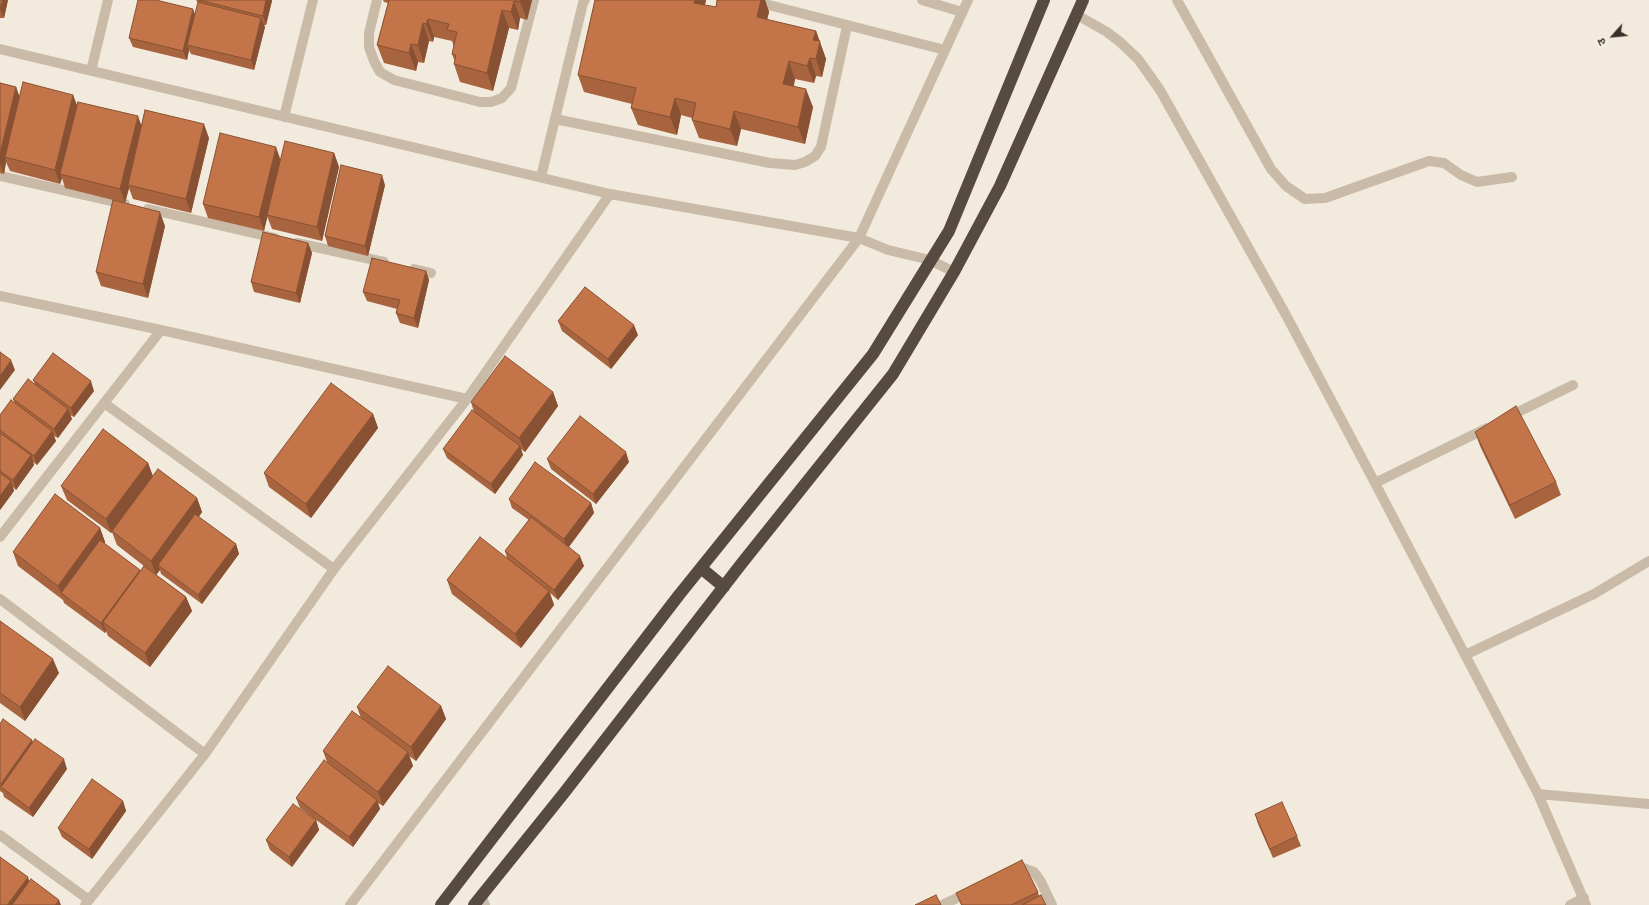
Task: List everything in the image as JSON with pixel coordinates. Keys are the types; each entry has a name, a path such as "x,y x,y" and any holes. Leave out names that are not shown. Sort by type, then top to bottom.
{"highway":[{"path":"441,905 701,568 873,354 949,231 1044,0"},
{"path":"480,902 724,586 893,374 954,272 1000,186 1083,0"},
{"path":"701,568 724,586"}],"street":[{"path":"91,71 108,0"},
{"path":"284,117 313,0"},
{"path":"377,0 369,33 369,47 380,72 394,80 480,102 491,102 502,98 511,88 534,0"},
{"path":"541,177 583,3 585,0"},
{"path":"749,0 945,50"},
{"path":"922,0 962,12"},
{"path":"350,905 859,238 968,0"},
{"path":"1177,0 1272,169 1286,186 1305,199 1325,198 1429,161 1444,163 1461,175 1477,182 1512,177"},
{"path":"1077,15 1107,32 1120,42 1138,60 1160,90 1286,315 1376,483 1538,794 1585,902 1570,905"},
{"path":"555,119 770,163 795,165 805,162 815,156 821,147 847,26"},
{"path":"0,49 610,194 859,238 888,250 930,260 954,272"},
{"path":"0,176 431,273"},
{"path":"0,835 87,903 204,754 334,569 467,399 610,194"},
{"path":"0,296 161,330 467,399"},
{"path":"0,536 161,330"},
{"path":"1376,483 1573,385"},
{"path":"104,403 334,569"},
{"path":"1465,655 1594,594 1649,561"},
{"path":"0,599 204,754"},
{"path":"1538,794 1649,804"},
{"path":"1005,876 1023,868 1034,872 1040,880 1052,905"},
{"path":"942,905 977,889"}],"building":[{"path":"0,0 3,0 0,9"},
{"path":"138,0 156,0 193,9 183,51 129,38"},
{"path":"199,0 266,0 263,16"},
{"path":"389,0 521,0 520,2 514,1 511,12 502,10 487,73 454,64 456,55 452,54 457,32 447,30 449,24 428,19 426,24 423,23 418,45 411,44 409,53 377,45"},
{"path":"595,0 695,0 694,3 716,7 717,0 761,0 757,17 816,31 813,40 820,41 816,59 810,58 807,66 789,61 783,84 806,89 798,127 734,111 730,129 692,120 696,103 675,98 670,117 631,108 636,88 578,75"},
{"path":"198,2 261,18 251,60 187,45"},
{"path":"23,82 73,95 55,170 5,157"},
{"path":"0,83 16,87 0,154"},
{"path":"78,102 138,116 120,189 60,174"},
{"path":"145,110 204,124 186,199 128,185"},
{"path":"220,133 276,147 259,217 203,204"},
{"path":"285,141 334,153 317,227 267,215"},
{"path":"341,165 382,175 365,246 325,236"},
{"path":"113,200 160,212 143,284 96,272"},
{"path":"263,232 308,243 296,293 251,282"},
{"path":"372,258 426,271 414,318 396,313 400,300 363,292"},
{"path":"585,287 634,325 608,359 558,321"},
{"path":"0,352 11,360 0,376"},
{"path":"53,353 91,381 71,408 33,380"},
{"path":"505,356 553,392 519,438 471,402"},
{"path":"28,379 68,409 54,429 13,399"},
{"path":"331,383 373,414 306,504 264,473"},
{"path":"11,400 52,431 34,456 0,430 0,415"},
{"path":"1516,406 1556,482 1510,505 1475,432"},
{"path":"472,410 520,446 491,484 443,449"},
{"path":"580,416 626,452 593,494 547,459"},
{"path":"103,429 148,463 106,519 61,486"},
{"path":"0,433 31,455 13,480 0,471"},
{"path":"535,462 591,503 564,539 509,499"},
{"path":"158,469 197,498 151,561 112,531"},
{"path":"0,473 11,481 0,496"},
{"path":"55,494 100,528 58,586 13,552"},
{"path":"195,514 236,544 198,595 158,565"},
{"path":"531,517 580,556 554,590 505,551"},
{"path":"480,537 549,591 515,634 447,580"},
{"path":"100,540 140,570 101,623 61,593"},
{"path":"144,566 186,597 145,653 103,622"},
{"path":"0,621 53,659 20,707 0,693"},
{"path":"388,666 441,706 411,747 357,707"},
{"path":"352,711 408,752 378,792 323,751"},
{"path":"3,719 32,740 0,784 0,724"},
{"path":"35,739 64,759 29,808 1,787"},
{"path":"324,760 377,800 349,837 296,798"},
{"path":"92,779 123,801 89,849 58,828"},
{"path":"1282,802 1297,836 1270,849 1255,814"},
{"path":"293,804 316,820 289,857 266,840"},
{"path":"0,857 28,877 7,905 0,905"},
{"path":"1022,860 1038,892 1011,905 962,905 956,893"},
{"path":"31,879 59,900 55,905 12,905"},
{"path":"936,895 941,905 915,905"},
{"path":"1041,895 1046,905 1022,905"}]}
